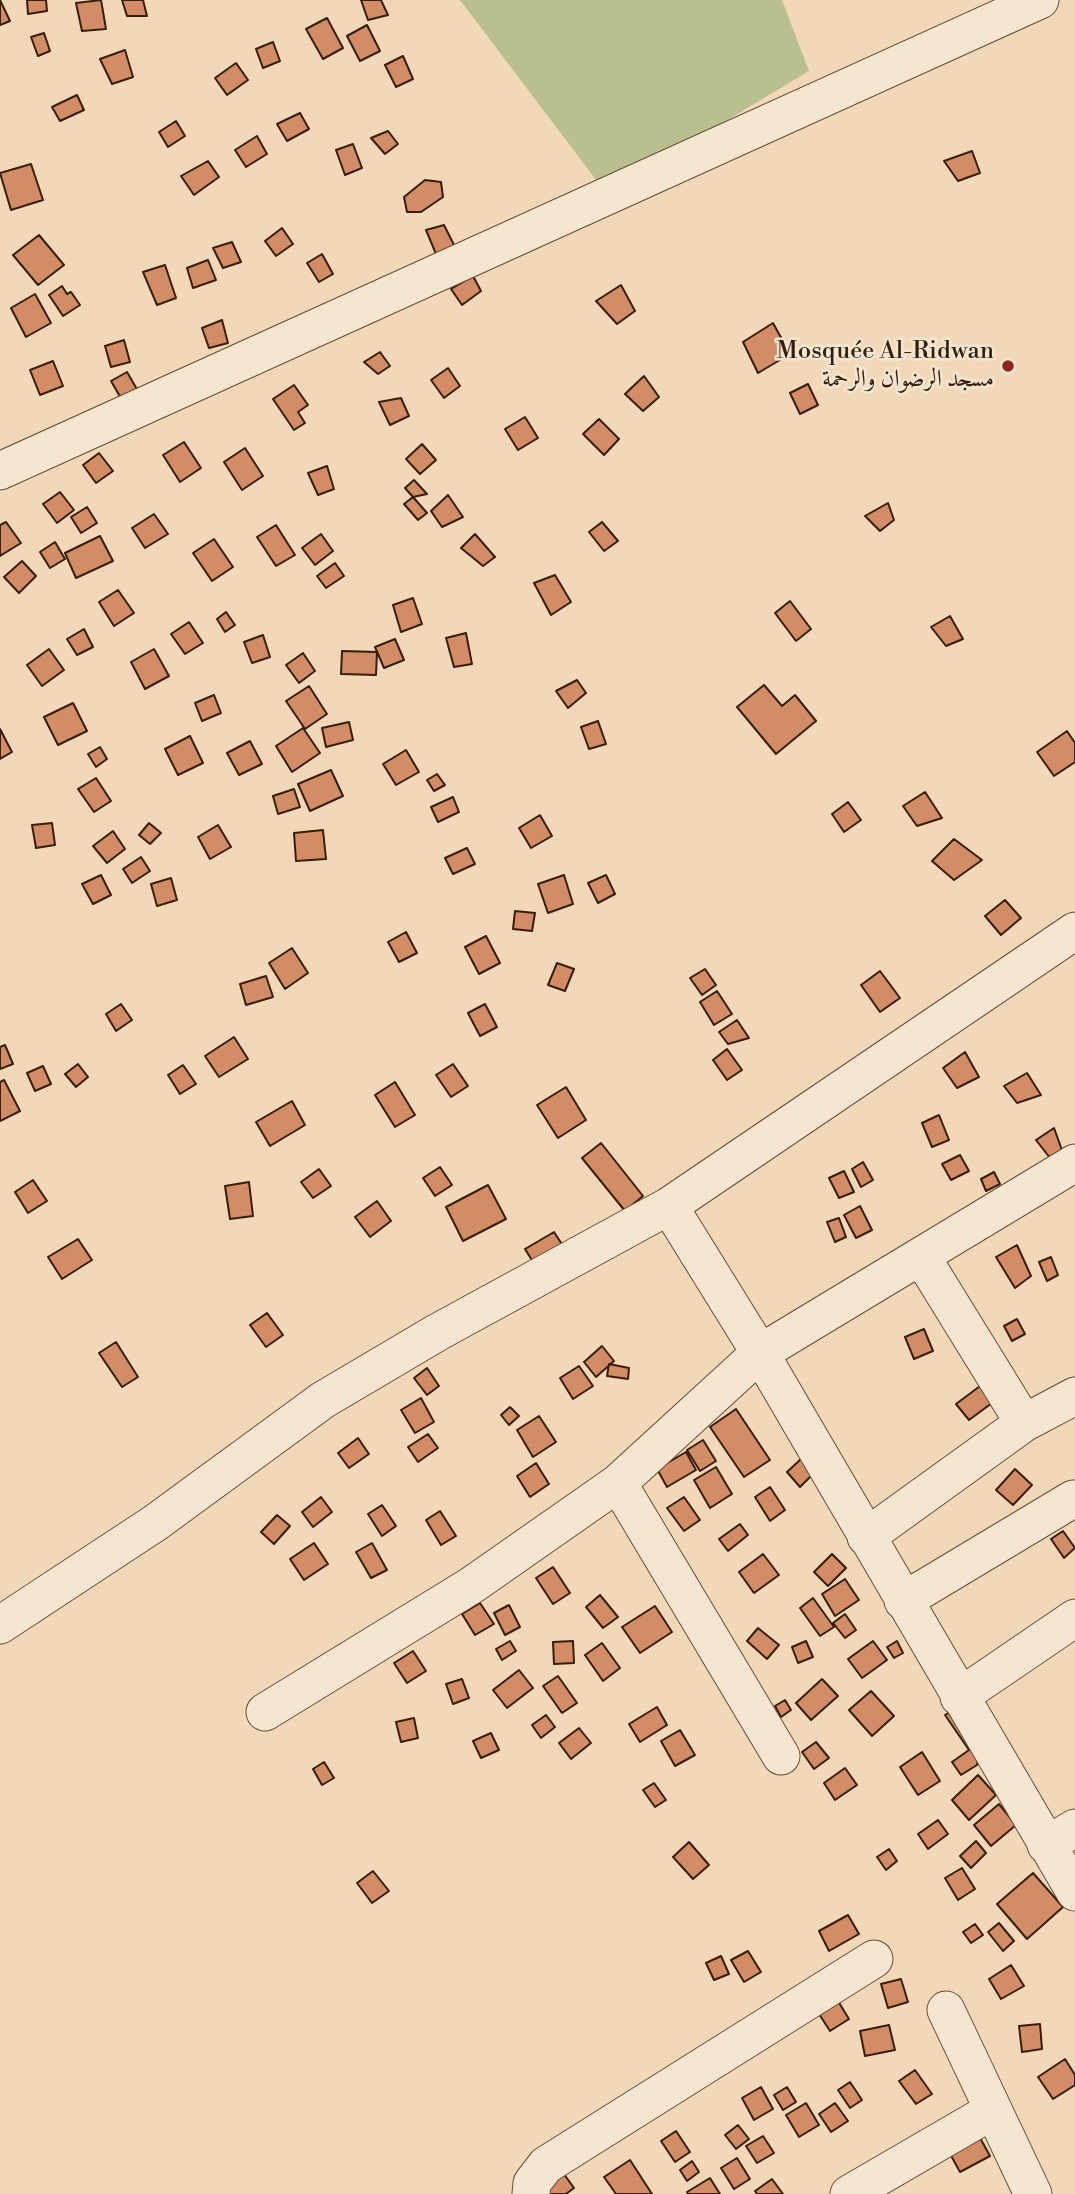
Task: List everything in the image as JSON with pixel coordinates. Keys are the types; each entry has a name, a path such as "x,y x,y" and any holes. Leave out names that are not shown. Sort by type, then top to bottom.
{"street":[{"path":"0,471 1040,0"},
{"path":"0,1625 155,1523 323,1399 438,1332 669,1206 1075,931"},
{"path":"265,1712 472,1584 618,1483 760,1353 1075,1163"},
{"path":"669,1206 760,1353 959,1697 1060,1836 1075,1892"},
{"path":"920,1256 1024,1423"},
{"path":"866,1537 1024,1423 1075,1396"},
{"path":"618,1483 781,1756"},
{"path":"903,1601 1073,1499"},
{"path":"959,1697 1075,1618"},
{"path":"531,2194 532,2183 545,2165 874,1959"},
{"path":"946,2010 1033,2194"},
{"path":"849,2194 992,2111"}],"green space":[{"path":"460,0 782,0 809,71 606,193"}],"building":[{"path":"0,0 10,21 0,25"},
{"path":"27,0 46,0 47,11 28,14"},
{"path":"101,0 106,29 82,31 76,3"},
{"path":"122,0 143,0 147,16 127,16"},
{"path":"361,0 381,0 388,15 368,20"},
{"path":"327,18 343,48 323,59 306,29"},
{"path":"367,25 380,51 360,61 347,36"},
{"path":"44,33 50,51 38,56 31,37"},
{"path":"273,42 280,61 263,68 256,49"},
{"path":"125,50 133,77 112,84 100,59"},
{"path":"403,56 413,79 396,87 385,65"},
{"path":"236,63 248,80 227,95 215,78"},
{"path":"77,95 84,110 60,121 52,107"},
{"path":"300,113 309,129 287,141 277,124"},
{"path":"176,121 185,136 168,147 159,132"},
{"path":"388,131 398,144 385,154 371,138"},
{"path":"257,136 267,154 246,167 235,150"},
{"path":"353,144 362,168 345,175 336,150"},
{"path":"972,151 980,173 958,181 944,161"},
{"path":"208,161 219,177 194,195 181,176"},
{"path":"31,164 43,200 11,210 0,173"},
{"path":"425,180 441,182 443,197 421,212 407,212 404,197"},
{"path":"444,225 455,247 436,254 426,230"},
{"path":"282,228 293,244 276,256 265,241"},
{"path":"39,235 64,265 38,285 13,255"},
{"path":"232,242 241,262 223,268 213,248"},
{"path":"322,254 333,274 319,282 307,263"},
{"path":"208,260 216,280 193,288 187,268"},
{"path":"165,265 176,298 157,305 143,272"},
{"path":"473,276 481,291 462,305 451,289"},
{"path":"621,285 635,311 617,324 596,301"},
{"path":"62,286 67,294 71,292 80,305 63,316 49,295"},
{"path":"35,294 51,323 26,337 11,308"},
{"path":"222,320 228,343 209,348 202,328"},
{"path":"773,323 790,354 758,373 743,342"},
{"path":"124,340 130,362 111,367 105,346"},
{"path":"380,352 390,366 378,374 364,362"},
{"path":"53,361 63,386 40,395 30,370"},
{"path":"448,368 460,386 444,398 431,380"},
{"path":"127,372 138,391 122,400 111,381"},
{"path":"644,376 659,397 643,411 625,394"},
{"path":"808,384 818,405 800,414 790,393"},
{"path":"294,385 308,405 298,412 305,423 294,430 273,399"},
{"path":"401,398 409,416 390,425 379,402"},
{"path":"525,417 538,438 518,450 505,429"},
{"path":"599,419 619,439 604,455 583,434"},
{"path":"184,442 201,468 180,482 163,455"},
{"path":"422,444 436,460 420,474 406,459"},
{"path":"245,448 263,476 242,490 224,462"},
{"path":"99,453 113,471 96,483 83,465"},
{"path":"327,466 334,489 318,495 308,473"},
{"path":"414,480 427,494 413,497 405,488"},
{"path":"60,492 74,510 57,523 43,504"},
{"path":"448,495 463,517 442,527 431,511"},
{"path":"413,497 427,513 418,520 404,504"},
{"path":"888,503 894,520 880,531 865,516"},
{"path":"87,507 97,523 81,533 71,517"},
{"path":"154,514 168,534 145,548 132,528"},
{"path":"6,522 21,543 0,556 0,525"},
{"path":"602,522 618,541 604,551 589,532"},
{"path":"276,525 295,555 276,566 257,537"},
{"path":"321,534 333,551 315,565 302,548"},
{"path":"475,534 495,557 483,566 461,548"},
{"path":"100,536 113,561 76,578 65,553"},
{"path":"214,539 233,567 212,581 193,553"},
{"path":"55,542 65,559 50,568 40,552"},
{"path":"22,561 36,576 19,593 4,577"},
{"path":"335,563 344,576 326,588 317,576"},
{"path":"555,575 571,602 551,615 534,583"},
{"path":"118,590 134,613 114,626 99,602"},
{"path":"413,598 422,624 401,632 393,605"},
{"path":"790,601 811,629 796,641 775,613"},
{"path":"226,612 235,625 225,632 217,619"},
{"path":"950,616 963,639 946,646 931,627"},
{"path":"189,622 203,643 185,654 171,634"},
{"path":"84,629 93,647 77,655 67,639"},
{"path":"466,633 472,664 454,667 446,638"},
{"path":"263,635 270,657 252,663 244,642"},
{"path":"395,639 404,660 384,668 375,647"},
{"path":"49,649 64,670 42,686 27,665"},
{"path":"154,649 169,676 145,689 131,662"},
{"path":"342,651 377,652 376,675 341,674"},
{"path":"303,653 315,671 299,683 286,665"},
{"path":"577,680 586,693 568,708 556,691"},
{"path":"764,685 782,706 795,695 816,721 776,754 737,707"},
{"path":"309,686 327,714 305,729 286,701"},
{"path":"214,695 221,713 202,721 195,703"},
{"path":"73,703 87,731 58,745 44,717"},
{"path":"598,721 606,744 589,749 581,727"},
{"path":"349,722 353,740 326,747 322,728"},
{"path":"303,728 320,753 292,772 276,746"},
{"path":"0,729 12,752 0,759"},
{"path":"1067,731 1075,743 1075,762 1054,776 1037,752"},
{"path":"190,736 203,763 178,775 165,749"},
{"path":"250,741 262,764 239,775 227,753"},
{"path":"100,747 107,759 96,767 88,754"},
{"path":"406,750 419,772 396,785 383,764"},
{"path":"331,770 343,796 310,811 298,784"},
{"path":"437,774 445,785 434,791 427,780"},
{"path":"96,778 111,801 94,812 78,789"},
{"path":"294,789 300,807 278,814 273,796"},
{"path":"925,792 942,818 917,826 903,806"},
{"path":"453,797 459,812 438,822 431,807"},
{"path":"848,802 861,820 844,832 832,814"},
{"path":"540,815 552,836 531,848 519,828"},
{"path":"52,823 55,845 36,848 32,825"},
{"path":"149,823 161,833 150,844 139,835"},
{"path":"218,825 231,847 210,859 198,837"},
{"path":"323,830 326,859 296,861 294,833"},
{"path":"113,831 125,849 107,863 93,846"},
{"path":"954,839 982,860 954,880 932,861"},
{"path":"467,848 475,864 453,874 445,858"},
{"path":"141,857 150,871 132,883 123,869"},
{"path":"101,875 111,895 93,904 82,884"},
{"path":"564,875 573,904 548,913 538,884"},
{"path":"606,875 615,894 598,903 588,883"},
{"path":"171,878 177,900 157,906 151,884"},
{"path":"1005,900 1021,918 1001,935 985,916"},
{"path":"515,911 535,913 532,931 513,929"},
{"path":"406,932 417,953 399,962 388,942"},
{"path":"486,936 500,963 479,974 465,947"},
{"path":"292,948 308,973 285,989 269,963"},
{"path":"557,963 574,969 565,991 548,985"},
{"path":"705,969 716,985 702,995 690,978"},
{"path":"880,971 900,998 880,1012 861,985"},
{"path":"266,976 273,997 246,1005 240,984"},
{"path":"717,991 732,1014 714,1025 700,1002"},
{"path":"121,1004 132,1020 116,1031 106,1014"},
{"path":"485,1004 497,1027 480,1036 468,1013"},
{"path":"737,1020 749,1038 728,1044 719,1032"},
{"path":"234,1037 248,1059 219,1077 205,1056"},
{"path":"5,1045 13,1064 0,1069 0,1047"},
{"path":"727,1049 742,1070 727,1080 713,1060"},
{"path":"965,1052 979,1077 957,1088 943,1068"},
{"path":"78,1064 88,1077 76,1087 65,1074"},
{"path":"453,1064 468,1086 451,1097 436,1075"},
{"path":"183,1065 196,1084 180,1094 168,1075"},
{"path":"43,1066 51,1084 35,1091 27,1073"},
{"path":"1027,1073 1041,1095 1017,1103 1004,1086"},
{"path":"4,1080 20,1111 0,1121 0,1082"},
{"path":"395,1082 415,1115 395,1127 375,1095"},
{"path":"566,1087 586,1120 558,1138 537,1105"},
{"path":"292,1101 305,1125 270,1146 256,1122"},
{"path":"939,1115 949,1140 932,1147 922,1123"},
{"path":"1054,1128 1063,1153 1050,1158 1036,1140"},
{"path":"601,1143 643,1196 625,1211 582,1158"},
{"path":"960,1155 969,1171 951,1180 942,1164"},
{"path":"863,1162 873,1180 861,1187 852,1169"},
{"path":"440,1167 452,1185 435,1196 423,1178"},
{"path":"319,1169 331,1186 313,1198 301,1182"},
{"path":"844,1171 854,1192 839,1198 829,1178"},
{"path":"994,1172 1000,1184 986,1191 981,1179"},
{"path":"33,1180 47,1201 28,1213 15,1192"},
{"path":"249,1182 253,1216 230,1219 225,1186"},
{"path":"488,1185 506,1219 463,1241 446,1207"},
{"path":"377,1201 391,1221 370,1237 355,1217"},
{"path":"860,1206 872,1230 856,1238 844,1215"},
{"path":"839,1218 846,1237 835,1242 827,1222"},
{"path":"554,1232 567,1252 538,1270 525,1249"},
{"path":"78,1239 92,1260 62,1279 48,1257"},
{"path":"1017,1245 1031,1276 1015,1288 996,1257"},
{"path":"1051,1257 1058,1275 1047,1281 1039,1262"},
{"path":"267,1313 283,1335 266,1347 250,1325"},
{"path":"1017,1319 1025,1334 1012,1341 1004,1326"},
{"path":"924,1329 933,1351 914,1359 905,1337"},
{"path":"116,1342 138,1377 122,1387 99,1353"},
{"path":"602,1346 614,1361 596,1377 584,1362"},
{"path":"609,1364 629,1368 628,1379 607,1376"},
{"path":"579,1366 593,1386 573,1399 560,1378"},
{"path":"427,1368 439,1386 427,1395 414,1378"},
{"path":"980,1386 992,1403 969,1420 956,1404"},
{"path":"421,1398 434,1422 415,1433 401,1410"},
{"path":"510,1407 519,1416 509,1425 501,1415"},
{"path":"736,1409 770,1460 744,1477 710,1427"},
{"path":"539,1416 556,1442 533,1457 517,1430"},
{"path":"428,1434 438,1448 418,1462 408,1447"},
{"path":"358,1438 369,1454 349,1468 338,1453"},
{"path":"703,1440 716,1461 700,1471 687,1450"},
{"path":"686,1452 696,1470 667,1487 657,1469"},
{"path":"801,1459 814,1473 800,1487 787,1472"},
{"path":"536,1463 549,1484 530,1497 517,1476"},
{"path":"716,1467 732,1494 710,1508 694,1480"},
{"path":"1015,1469 1032,1485 1013,1505 996,1490"},
{"path":"770,1487 785,1510 770,1521 755,1497"},
{"path":"321,1497 332,1512 313,1527 302,1512"},
{"path":"684,1497 700,1520 684,1531 667,1508"},
{"path":"382,1505 396,1526 382,1536 368,1514"},
{"path":"440,1511 456,1536 441,1545 426,1520"},
{"path":"277,1515 290,1526 274,1544 261,1532"},
{"path":"740,1524 748,1535 728,1551 719,1539"},
{"path":"1063,1531 1075,1548 1064,1558 1051,1539"},
{"path":"314,1543 328,1564 304,1580 290,1559"},
{"path":"372,1543 387,1570 371,1578 356,1552"},
{"path":"763,1554 779,1575 754,1593 739,1572"},
{"path":"832,1554 846,1568 828,1586 814,1572"},
{"path":"553,1567 570,1593 553,1604 536,1578"},
{"path":"845,1579 859,1600 835,1616 822,1594"},
{"path":"600,1595 618,1617 603,1628 586,1607"},
{"path":"813,1598 834,1627 820,1636 800,1608"},
{"path":"480,1603 494,1624 475,1635 462,1614"},
{"path":"509,1605 520,1627 505,1635 494,1613"},
{"path":"655,1606 672,1632 640,1653 622,1627"},
{"path":"845,1614 856,1630 845,1638 833,1623"},
{"path":"758,1628 779,1645 767,1659 747,1641"},
{"path":"510,1641 516,1651 502,1660 496,1649"},
{"path":"573,1641 574,1663 554,1664 553,1642"},
{"path":"806,1641 813,1657 798,1663 792,1647"},
{"path":"873,1641 887,1660 862,1678 848,1659"},
{"path":"897,1641 903,1653 894,1658 887,1647"},
{"path":"602,1643 620,1668 603,1681 585,1655"},
{"path":"413,1651 426,1671 407,1683 394,1663"},
{"path":"519,1670 533,1688 507,1708 493,1690"},
{"path":"558,1676 577,1703 562,1713 543,1686"},
{"path":"462,1679 469,1698 453,1704 446,1684"},
{"path":"822,1679 838,1696 811,1720 796,1703"},
{"path":"871,1691 894,1716 872,1736 849,1710"},
{"path":"785,1700 791,1710 781,1717 775,1706"},
{"path":"657,1707 667,1725 640,1742 629,1724"},
{"path":"955,1709 980,1745 977,1765 961,1775 952,1762 969,1750 945,1715"},
{"path":"546,1715 555,1727 541,1738 532,1725"},
{"path":"414,1718 418,1738 401,1742 396,1722"},
{"path":"579,1728 591,1743 571,1759 559,1743"},
{"path":"680,1730 695,1755 675,1766 661,1741"},
{"path":"491,1733 499,1750 481,1758 473,1741"},
{"path":"816,1742 829,1758 814,1769 802,1752"},
{"path":"922,1752 940,1781 918,1795 900,1767"},
{"path":"324,1762 334,1778 322,1785 313,1769"},
{"path":"845,1768 857,1785 835,1800 824,1783"},
{"path":"978,1775 996,1795 969,1820 952,1800"},
{"path":"654,1783 666,1800 655,1807 643,1790"},
{"path":"999,1804 1016,1825 991,1846 974,1825"},
{"path":"938,1820 948,1834 928,1849 918,1834"},
{"path":"976,1841 986,1853 971,1868 960,1856"},
{"path":"689,1842 709,1865 693,1879 673,1857"},
{"path":"889,1849 897,1861 886,1870 877,1857"},
{"path":"962,1868 975,1889 958,1900 945,1878"},
{"path":"373,1871 389,1891 372,1903 357,1883"},
{"path":"1033,1873 1063,1907 1027,1939 997,1904"},
{"path":"848,1915 859,1934 829,1951 819,1931"},
{"path":"999,1923 1014,1941 1003,1951 988,1932"},
{"path":"975,1924 983,1935 971,1943 963,1932"},
{"path":"748,1951 761,1972 744,1982 731,1960"},
{"path":"721,1956 729,1974 714,1980 706,1963"},
{"path":"1011,1965 1024,1986 1001,1999 989,1979"},
{"path":"901,1979 908,2002 888,2008 881,1984"},
{"path":"838,2001 849,2019 830,2031 819,2014"},
{"path":"1040,2024 1042,2049 1022,2052 1019,2026"},
{"path":"889,2025 895,2050 865,2056 860,2031"},
{"path":"1065,2059 1075,2075 1075,2085 1053,2099 1038,2077"},
{"path":"915,2070 932,2094 916,2104 899,2081"},
{"path":"850,2082 862,2100 850,2108 838,2090"},
{"path":"761,2087 773,2109 754,2120 742,2098"},
{"path":"787,2087 796,2102 783,2110 774,2095"},
{"path":"806,2103 819,2125 799,2137 786,2115"},
{"path":"835,2103 848,2121 831,2132 819,2114"},
{"path":"738,2125 749,2139 736,2149 725,2135"},
{"path":"676,2131 690,2152 675,2162 661,2141"},
{"path":"763,2136 774,2153 757,2163 746,2146"},
{"path":"979,2136 990,2156 960,2172 949,2152"},
{"path":"737,2158 750,2179 734,2189 721,2168"},
{"path":"630,2160 652,2194 616,2194 604,2177"},
{"path":"692,2161 699,2172 687,2181 680,2170"},
{"path":"561,2170 574,2188 566,2194 549,2194 541,2183"},
{"path":"710,2178 720,2194 688,2194 687,2192"},
{"path":"772,2179 783,2194 757,2194 755,2191"}],"place":[{"name":"Mosquée Al-Ridwan مسجد الرضوان والرحمة","path":"1008,366"}]}
